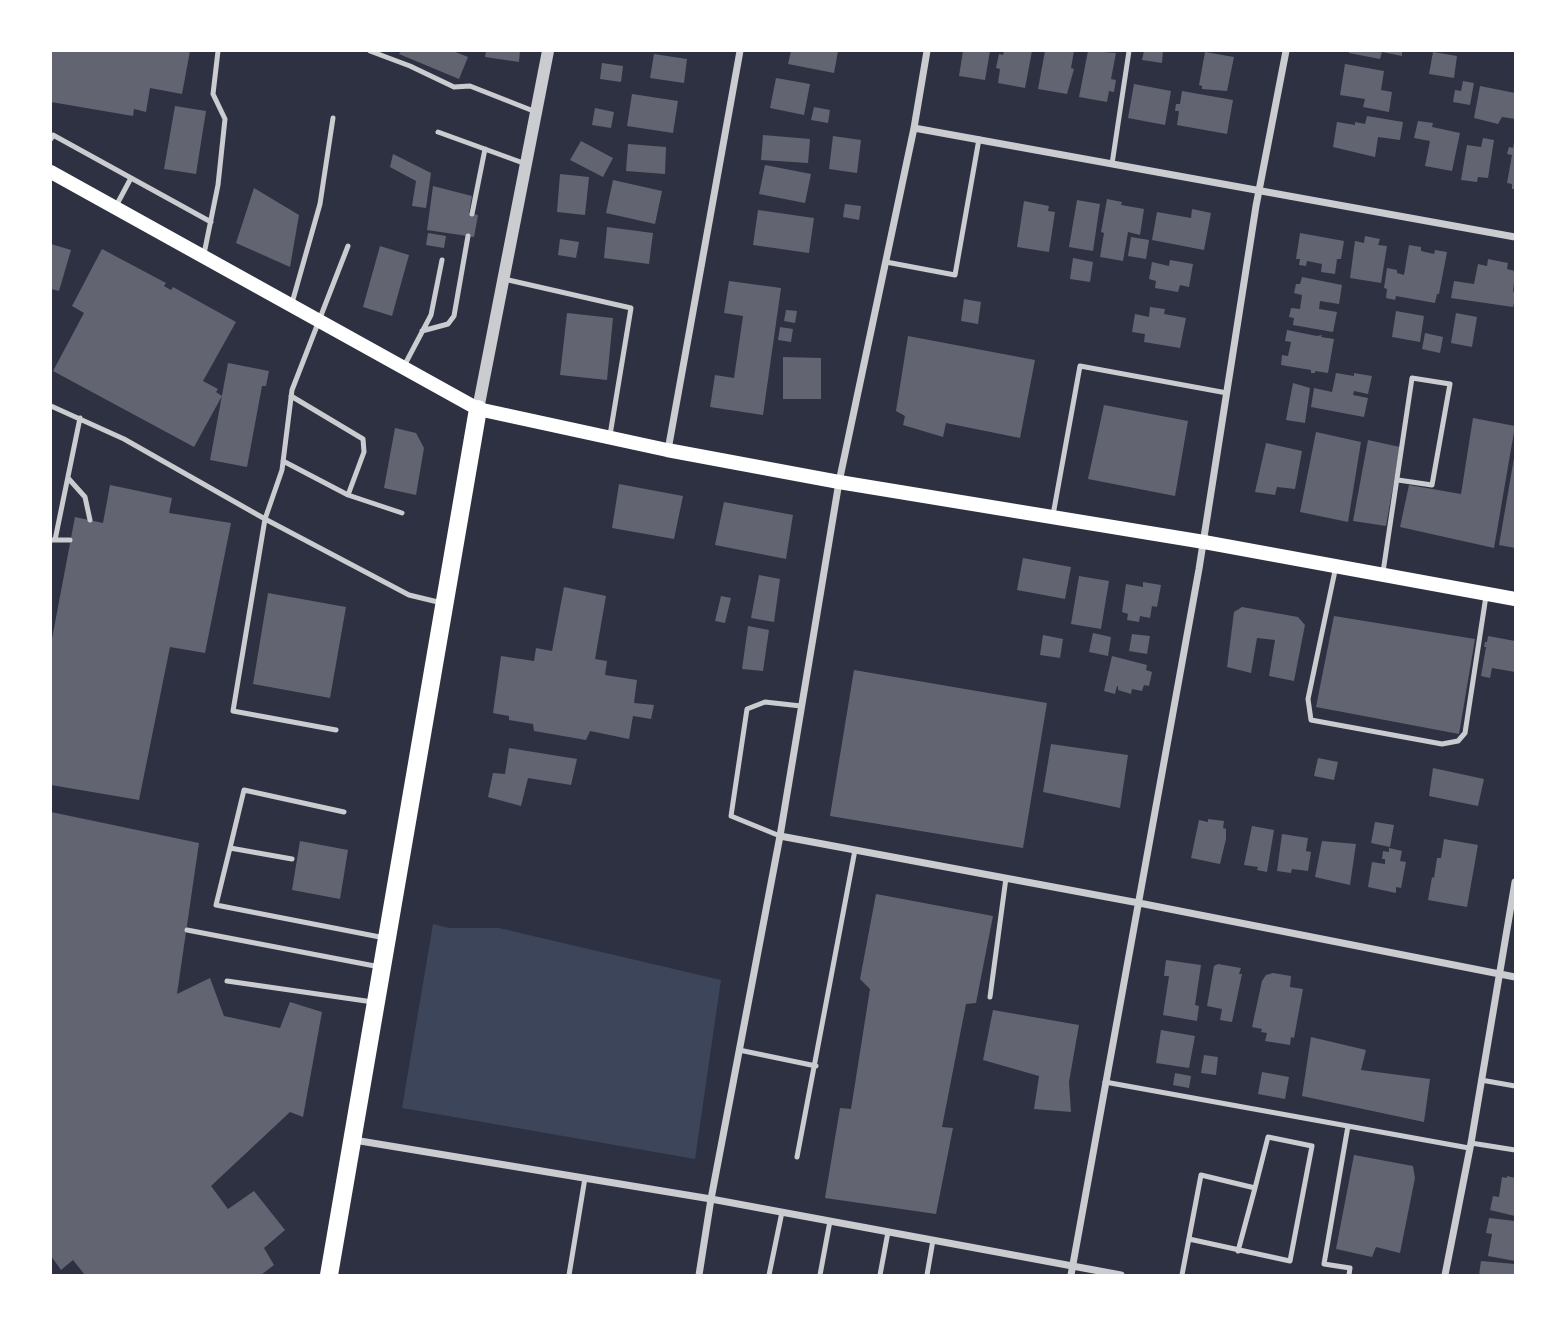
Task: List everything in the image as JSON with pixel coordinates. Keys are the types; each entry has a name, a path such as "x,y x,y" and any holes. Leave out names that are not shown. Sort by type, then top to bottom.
{"main road":[{"path":"51,172 478,409 667,450 839,482 1204,542 1515,599"},
{"path":"329,1275 478,409"}],"street":[{"path":"478,409 548,51"},
{"path":"667,450 740,51"},
{"path":"699,1275 780,836 839,482 928,51"},
{"path":"1072,1271 1204,542 1259,191 1286,51"},
{"path":"914,128 1515,237"},
{"path":"780,836 1515,977"},
{"path":"1445,1275 1515,882"},
{"path":"354,1140 711,1199 933,1240 1072,1271 1121,1275"}],"lane":[{"path":"204,257 225,119 212,94 218,51"},
{"path":"370,51 454,87 470,86 536,112"},
{"path":"1112,164 1129,51"},
{"path":"291,306 320,204 333,118"},
{"path":"438,132 526,164"},
{"path":"51,139 53,135 211,222"},
{"path":"886,262 955,275 979,139"},
{"path":"472,214 485,149"},
{"path":"115,208 131,178"},
{"path":"422,331 448,324 454,316 468,236"},
{"path":"336,730 233,711 265,519 283,461 291,396 348,246"},
{"path":"403,368 431,315 442,260"},
{"path":"504,279 631,308 610,438"},
{"path":"1052,517 1080,366 1227,393"},
{"path":"1383,575 1412,379 1450,384 1432,485 1398,480"},
{"path":"291,396 363,439 364,452 348,495"},
{"path":"51,406 124,439 265,519 409,595 445,604"},
{"path":"70,540 53,540 80,418"},
{"path":"283,461 348,495 402,513"},
{"path":"68,478 85,497 90,520"},
{"path":"1336,566 1308,698 1311,720 1442,744 1458,741 1465,733 1486,593"},
{"path":"780,836 731,816 747,709 765,702 801,706"},
{"path":"344,812 244,790 216,905 388,939"},
{"path":"230,848 292,859"},
{"path":"797,1157 855,850"},
{"path":"990,998 1006,878"},
{"path":"187,930 383,968"},
{"path":"227,981 377,1003"},
{"path":"739,1050 816,1066"},
{"path":"1481,1080 1515,1086"},
{"path":"1105,1082 1348,1126 1515,1150"},
{"path":"1348,1126 1324,1264 1350,1268 1349,1275"},
{"path":"1189,1239 1238,1251 1290,1261 1312,1146 1268,1137 1238,1251"},
{"path":"1182,1275 1201,1175 1255,1188"},
{"path":"569,1275 585,1178"},
{"path":"769,1275 782,1212"},
{"path":"820,1275 830,1221"},
{"path":"880,1275 888,1232"},
{"path":"927,1275 933,1240"}],"shaded area":[{"path":"433,924 449,928 499,928 721,980 695,1159 402,1108"}],"building":[{"path":"51,51 190,51 182,94 150,88 146,112 134,109 133,116 51,102"},
{"path":"401,51 453,51 468,57 459,79 399,54"},
{"path":"486,51 520,51 519,62 485,57"},
{"path":"791,51 838,51 834,73 788,64"},
{"path":"963,51 990,51 985,80 959,76"},
{"path":"1004,51 1032,51 1025,88 998,83 1000,69 996,68 999,54 1003,55"},
{"path":"1045,51 1074,51 1071,68 1074,69 1067,94 1038,89"},
{"path":"1088,51 1116,53 1111,79 1116,80 1114,92 1109,91 1107,102 1079,97"},
{"path":"1144,51 1163,51 1162,63 1142,60"},
{"path":"1349,51 1402,51 1402,56 1382,52 1380,59"},
{"path":"1205,52 1234,57 1227,91 1202,89 1199,85"},
{"path":"1433,52 1457,56 1454,78 1429,74"},
{"path":"654,54 687,59 684,83 650,78"},
{"path":"602,63 623,66 621,82 600,79"},
{"path":"1345,64 1384,71 1381,90 1392,92 1389,112 1363,107 1365,99 1340,95"},
{"path":"776,78 810,84 804,115 770,108"},
{"path":"1463,81 1474,83 1470,105 1453,102 1455,90 1461,91"},
{"path":"1134,84 1171,91 1165,125 1128,118"},
{"path":"1480,86 1515,93 1515,119 1502,117 1498,124 1474,118"},
{"path":"1182,91 1233,100 1227,134 1177,125 1179,111 1175,111 1176,104 1180,104"},
{"path":"632,94 678,101 673,133 627,126"},
{"path":"175,106 206,111 196,174 164,169"},
{"path":"814,107 830,110 828,123 811,120"},
{"path":"595,108 614,112 611,128 592,125"},
{"path":"1367,116 1403,122 1400,140 1378,137 1375,157 1333,147 1337,122 1365,124"},
{"path":"1418,121 1433,123 1432,127 1460,133 1452,171 1425,166 1430,141 1414,138"},
{"path":"763,135 810,139 808,163 761,160"},
{"path":"833,136 861,140 857,173 829,169"},
{"path":"1483,138 1494,140 1488,178 1478,177 1477,182 1461,180 1467,145 1481,147"},
{"path":"581,141 613,158 603,177 570,160"},
{"path":"1514,142 1515,189 1512,189 1512,184 1507,183 1512,155 1507,154 1509,147 1513,148"},
{"path":"628,144 666,147 665,174 626,171"},
{"path":"393,154 431,173 426,208 412,206 416,181 390,167"},
{"path":"765,165 811,174 805,203 759,194"},
{"path":"560,174 589,177 585,215 557,212"},
{"path":"613,180 662,191 655,224 606,213"},
{"path":"433,186 472,196 469,213 478,215 474,237 427,230"},
{"path":"254,188 299,215 290,267 236,243"},
{"path":"1107,199 1122,202 1121,205 1144,209 1140,235 1128,232 1123,261 1100,257"},
{"path":"1077,200 1100,204 1093,251 1069,247"},
{"path":"1024,201 1049,206 1048,211 1055,212 1049,252 1017,247"},
{"path":"845,204 861,206 859,220 843,217"},
{"path":"1192,209 1211,213 1204,250 1152,240 1157,212 1191,218"},
{"path":"758,210 814,218 809,253 753,245"},
{"path":"607,227 653,233 649,264 604,258"},
{"path":"428,233 446,236 444,248 426,245"},
{"path":"1300,233 1344,241 1335,274 1321,272 1322,264 1307,261 1306,266 1299,265 1300,259 1296,259"},
{"path":"1365,236 1380,239 1378,245 1387,246 1381,283 1350,278 1355,241 1364,243"},
{"path":"1131,237 1149,240 1146,259 1128,256"},
{"path":"560,239 579,242 576,258 558,255"},
{"path":"51,244 71,250 59,291 51,289"},
{"path":"1409,245 1421,247 1421,251 1434,254 1435,250 1447,252 1435,303 1396,296 1395,300 1386,298 1387,289 1384,288 1387,268 1404,275"},
{"path":"380,246 409,255 392,316 363,307"},
{"path":"102,249 166,283 164,286 171,290 173,287 236,322 203,381 218,389 216,392 222,396 194,447 53,371 84,313 72,306"},
{"path":"1073,258 1093,262 1090,282 1070,279"},
{"path":"1488,259 1508,263 1507,269 1515,271 1513,307 1451,298 1454,281 1474,284 1478,264 1487,266"},
{"path":"1170,260 1193,264 1189,287 1180,285 1178,292 1155,288 1156,281 1149,279 1152,262 1169,266"},
{"path":"1302,277 1342,285 1339,304 1320,301 1319,309 1337,312 1333,332 1293,325 1294,318 1289,317 1291,308 1300,309 1302,295 1294,293 1296,284 1300,284"},
{"path":"729,281 781,288 763,415 710,407 715,375 734,378 743,316 724,313"},
{"path":"964,299 981,302 978,324 961,321"},
{"path":"1150,307 1165,309 1164,314 1186,318 1180,348 1144,342 1145,334 1132,332 1135,314 1149,317"},
{"path":"786,310 797,311 795,323 784,321"},
{"path":"1396,311 1424,316 1420,342 1392,337"},
{"path":"567,313 613,318 607,380 560,375"},
{"path":"1456,313 1477,317 1472,347 1451,343"},
{"path":"780,327 793,329 791,342 778,340"},
{"path":"1287,330 1334,339 1328,373 1311,373 1311,370 1281,365 1282,355 1288,356 1291,342 1285,341"},
{"path":"1425,333 1443,337 1440,353 1422,349"},
{"path":"908,336 1035,360 1020,438 946,423 943,437 903,425 905,416 896,411"},
{"path":"783,357 821,358 821,399 783,399"},
{"path":"228,363 269,371 266,386 262,386 247,467 210,460"},
{"path":"1336,373 1372,376 1368,394 1354,391 1353,395 1368,398 1364,417 1311,407 1314,388 1332,392"},
{"path":"1293,383 1310,388 1305,423 1286,420"},
{"path":"1104,405 1188,421 1175,496 1088,479"},
{"path":"1473,418 1515,426 1494,548 1400,527 1409,485 1461,494"},
{"path":"395,428 416,433 424,448 416,495 384,488"},
{"path":"1316,432 1361,442 1348,522 1300,512"},
{"path":"1368,440 1400,447 1386,526 1353,521"},
{"path":"1266,443 1302,451 1295,489 1277,487 1275,495 1255,492"},
{"path":"1515,458 1515,548 1499,545"},
{"path":"619,484 683,496 674,539 612,528"},
{"path":"110,485 172,498 169,513 231,523 205,653 170,647 139,800 51,785 51,644 75,517 103,523"},
{"path":"724,502 793,515 786,559 715,545"},
{"path":"1023,558 1071,567 1065,599 1017,590"},
{"path":"759,575 780,579 774,622 751,618"},
{"path":"1079,576 1109,581 1101,629 1071,624"},
{"path":"1143,582 1161,585 1157,607 1152,606 1150,618 1140,616 1139,622 1127,620 1128,614 1122,612 1126,584 1143,587"},
{"path":"564,587 606,596 595,659 607,661 605,675 637,680 634,703 654,705 651,719 633,716 629,739 590,731 586,740 534,731 533,724 509,720 509,716 493,713 501,656 534,661 536,648 552,651"},
{"path":"268,593 346,607 330,698 253,684"},
{"path":"721,596 731,598 725,623 715,621"},
{"path":"1242,607 1298,617 1305,625 1294,681 1269,676 1275,640 1257,638 1251,673 1227,667 1234,612"},
{"path":"1334,616 1475,639 1459,734 1316,707"},
{"path":"748,626 769,630 763,671 742,669"},
{"path":"1093,633 1111,637 1108,656 1089,652"},
{"path":"1132,634 1150,636 1147,654 1129,651"},
{"path":"1043,635 1063,639 1060,658 1040,655"},
{"path":"1488,636 1515,641 1515,672 1492,668 1490,678 1481,676"},
{"path":"1112,656 1147,665 1146,670 1152,672 1149,686 1144,685 1142,691 1132,689 1131,694 1118,690 1118,686 1115,694 1104,691"},
{"path":"854,670 1047,703 1023,848 830,816"},
{"path":"1051,744 1128,755 1120,808 1043,792"},
{"path":"509,748 577,759 571,785 528,778 521,806 488,797 493,773 505,774"},
{"path":"1318,758 1338,762 1334,780 1314,776"},
{"path":"1433,768 1484,779 1478,806 1429,796"},
{"path":"51,812 199,843 177,994 210,978 224,1016 280,1028 290,1002 322,1012 303,1117 290,1112 211,1186 228,1209 254,1191 285,1230 264,1248 274,1265 261,1275 85,1275 73,1260 61,1270 51,1256"},
{"path":"1208,819 1224,821 1226,839 1220,864 1191,858 1199,820 1208,822"},
{"path":"1375,822 1394,825 1390,847 1371,843"},
{"path":"1252,826 1274,830 1267,872 1257,870 1258,867 1244,865"},
{"path":"1282,834 1308,838 1306,851 1311,852 1308,871 1277,871"},
{"path":"1444,839 1478,845 1467,907 1428,900"},
{"path":"300,841 348,850 340,899 292,890"},
{"path":"1322,841 1356,844 1350,885 1315,877"},
{"path":"1389,848 1402,851 1400,861 1406,862 1401,888 1396,887 1396,893 1368,887 1372,862 1385,864 1385,859 1382,859 1383,851 1389,852"},
{"path":"876,894 993,916 976,1003 966,1004 942,1127 953,1128 936,1214 825,1198 840,1108 851,1109 870,989 860,979"},
{"path":"1166,960 1201,965 1195,1005 1199,1006 1197,1021 1163,1015 1169,976 1164,976"},
{"path":"1218,964 1241,968 1232,1022 1220,1020 1222,1009 1207,1006 1214,966"},
{"path":"1273,973 1291,976 1290,987 1303,989 1294,1038 1291,1037 1290,1045 1265,1041 1267,1033 1252,1027 1262,981 1266,975"},
{"path":"993,1010 1079,1025 1069,1082 1071,1112 1034,1109 1039,1076 983,1060"},
{"path":"1161,1030 1195,1036 1189,1068 1156,1063"},
{"path":"1311,1037 1366,1050 1361,1070 1430,1079 1424,1122 1302,1096"},
{"path":"1204,1055 1218,1057 1216,1075 1201,1073"},
{"path":"1262,1072 1289,1077 1285,1099 1258,1094"},
{"path":"1175,1073 1191,1076 1189,1088 1173,1085"},
{"path":"1354,1155 1413,1166 1415,1178 1400,1253 1376,1247 1372,1257 1336,1249"},
{"path":"1502,1177 1515,1178 1515,1216 1490,1210 1493,1196 1499,1197"},
{"path":"1489,1218 1515,1221 1515,1261 1488,1256 1492,1234 1486,1233"},
{"path":"1481,1261 1515,1264 1515,1275 1479,1275"}]}
